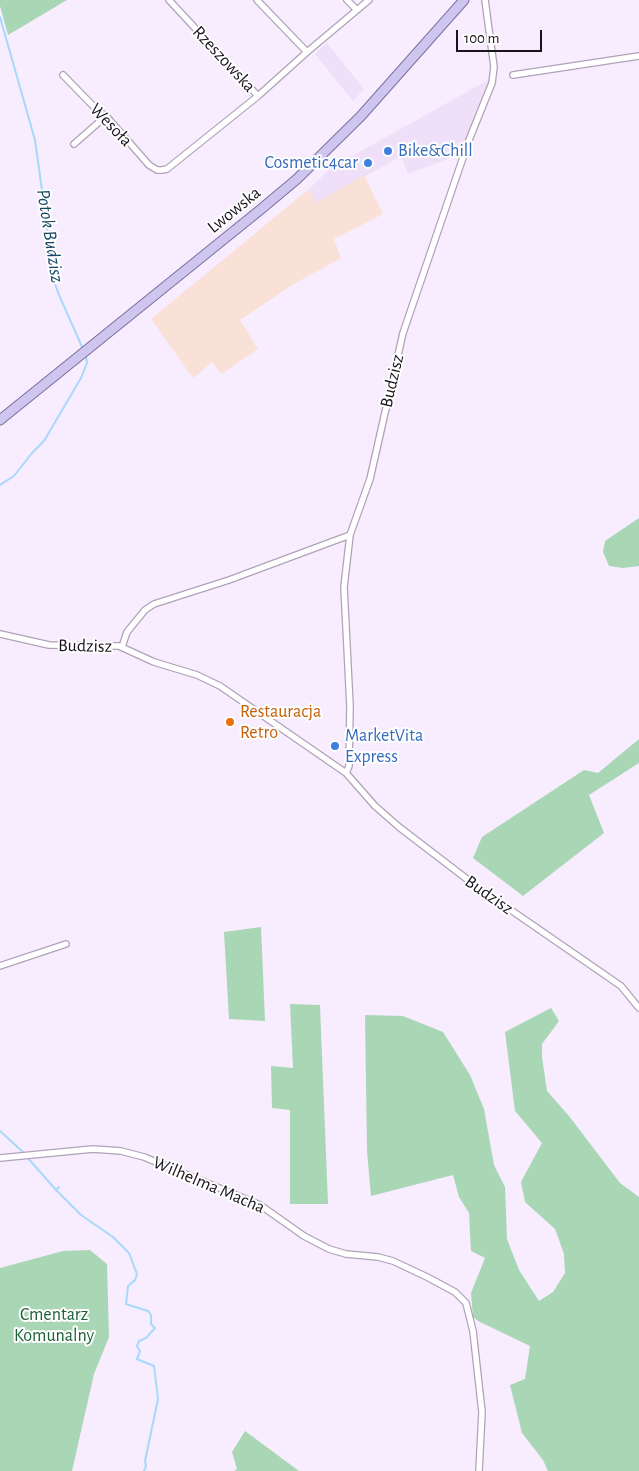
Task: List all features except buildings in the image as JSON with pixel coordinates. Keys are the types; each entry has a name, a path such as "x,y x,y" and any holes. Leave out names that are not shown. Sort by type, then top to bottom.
{"main road":[{"path":"444,23 460,0"},
{"name":"Lwowska","path":"0,420 297,179 362,116 464,0"}],"street":[{"name":"Rzeszowska","path":"168,0 258,96"},
{"path":"257,0 308,52"},
{"path":"347,0 357,10"},
{"name":"Rzeszowska","path":"162,170 167,169 258,96 369,0"},
{"name":"Budzisz","path":"346,773 349,766 350,706 344,587 350,535 370,480 403,333 469,140 492,83 494,67 485,0"},
{"path":"513,75 639,56"},
{"name":"Wesoła","path":"63,75 98,112 106,116 149,165 157,170 162,170"},
{"path":"74,144 106,116"},
{"path":"122,647 127,632 145,610 154,604 229,580 350,535"},
{"name":"Budzisz","path":"0,634 49,645 110,645 122,647 154,662 197,675 220,686 346,773 375,806 398,827 476,886 621,986 639,1008"},
{"path":"0,966 66,944"},
{"name":"Wilhelma Macha","path":"0,1158 94,1149 121,1151 144,1157 260,1205 323,1247 339,1253 378,1257 393,1261 455,1292 466,1303 473,1331 482,1412 479,1471"}],"shaded area":[{"path":"327,43 364,89 353,101 315,54"},
{"path":"490,79 463,153 408,174 401,156 316,204 309,189 331,168"},
{"path":"364,175 383,214 334,239 341,258 292,285 240,320 258,349 222,374 212,362 193,378 151,319 309,189 316,203"}],"green space":[{"path":"0,0 67,0 8,35"},
{"path":"639,518 639,566 623,568 609,566 603,552 605,541"},
{"path":"639,739 639,763 589,795 604,833 523,896 473,858 482,837 584,770 598,773"},
{"path":"261,927 265,1021 229,1019 224,932"},
{"path":"290,1004 320,1005 328,1204 290,1204 290,1110 272,1108 271,1066 293,1068"},
{"path":"551,1008 559,1021 542,1044 547,1091 569,1116 620,1183 639,1197 639,1471 548,1471 543,1460 522,1433 510,1385 525,1379 530,1346 473,1317 471,1293 485,1258 471,1251 469,1213 459,1197 453,1175 371,1196 367,1151 365,1015 403,1016 443,1032 470,1075 484,1109 494,1165 505,1187 507,1239 519,1270 539,1301 553,1292 565,1273 564,1254 555,1229 525,1202 521,1182 542,1143 515,1111 505,1032"},
{"name":"Cmentarz Komunalny","path":"90,1250 107,1264 109,1337 94,1374 72,1471 0,1471 0,1268 63,1251"},
{"path":"245,1431 299,1471 234,1471 237,1469 232,1452"}],"waterway":[{"name":"Potok Budzisz","path":"0,17 35,140 55,284 83,349"},
{"name":"Potok Budzisz","path":"0,485 14,476 44,441 81,378 87,363 86,356"},
{"name":"Potok Budzisz","path":"0,1131 24,1153"},
{"name":"Potok Budzisz","path":"27,1157 56,1190 59,1187"},
{"path":"56,1190 81,1215 113,1237 129,1253 137,1274 135,1280 128,1286 126,1304 148,1311 151,1315 151,1324 155,1328 146,1338 139,1341 137,1346 140,1351 137,1359 154,1366 158,1399 144,1471"}],"place":[{"name":"Bike&Chill","path":"388,151"},
{"name":"Cosmetic4car","path":"368,163"},
{"name":"Restauracja Retro","path":"230,722"},
{"name":"MarketVita Express","path":"335,746"}]}
